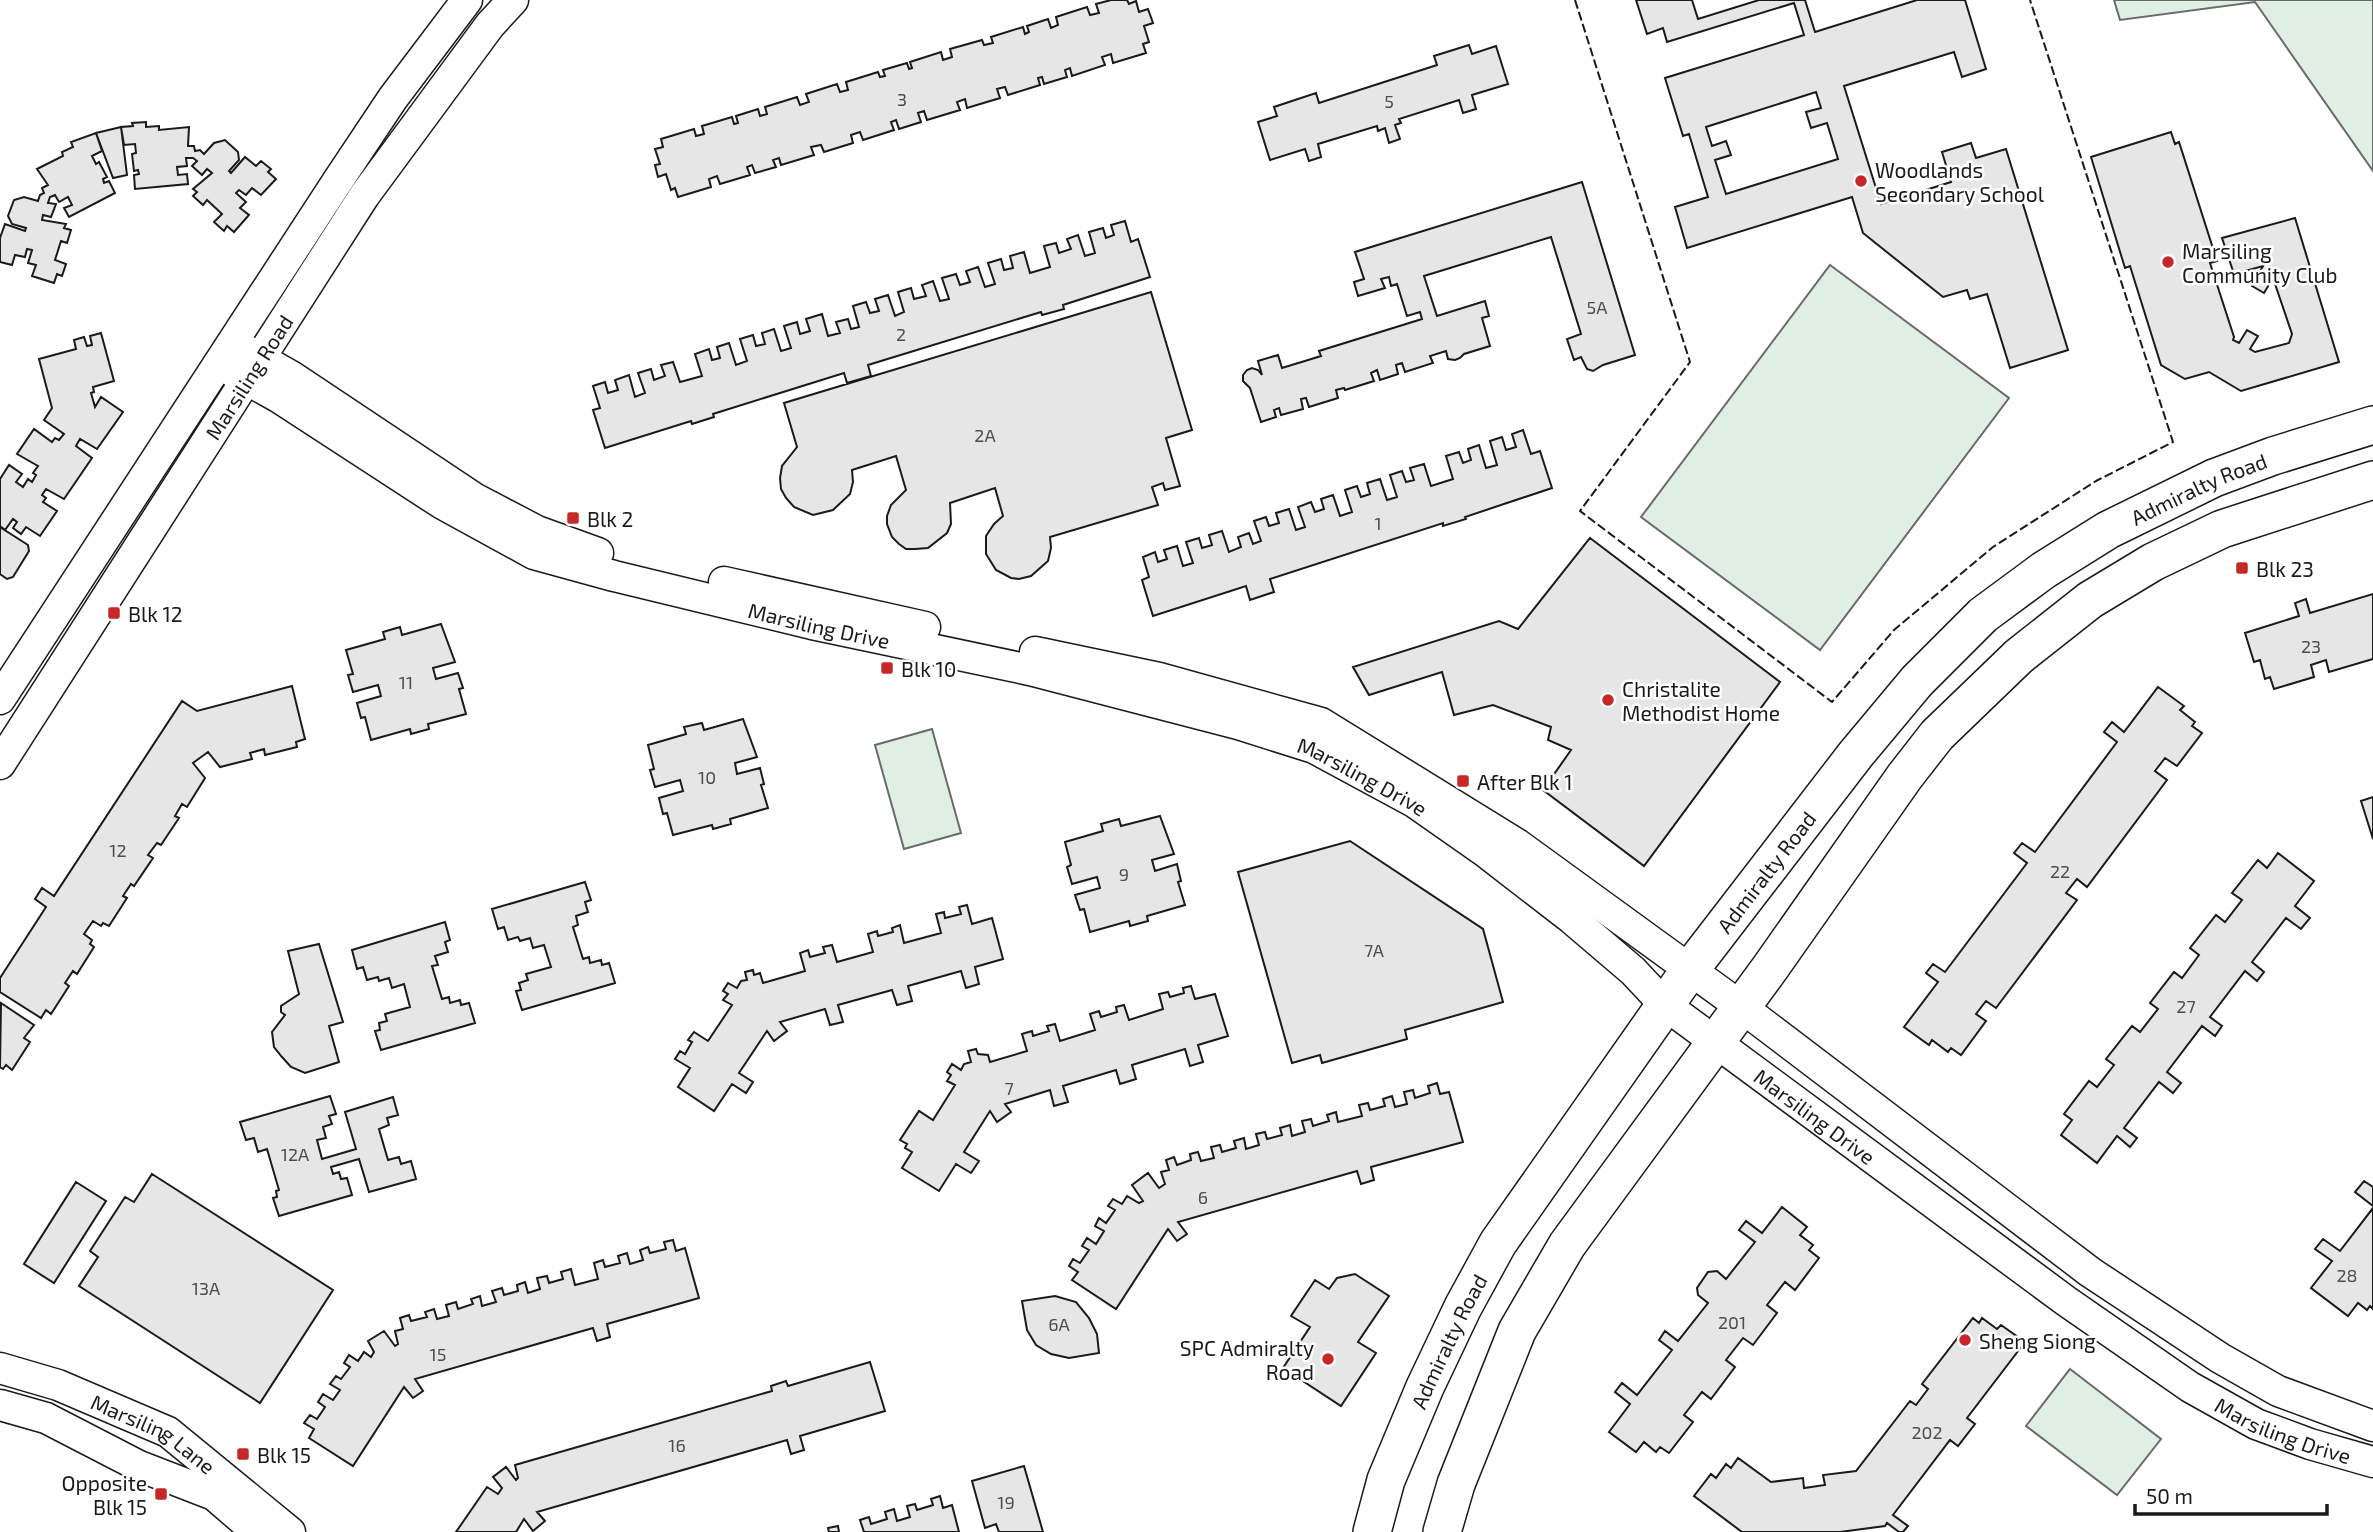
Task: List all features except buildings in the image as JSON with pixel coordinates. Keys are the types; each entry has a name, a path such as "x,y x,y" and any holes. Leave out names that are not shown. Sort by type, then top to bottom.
{"main road":[{"name":"Admiralty Road","path":"1371,1532 1387,1480 1425,1387 1497,1243 1664,1004 1856,754 1917,681 1983,615 2055,563 2108,530 2214,478 2273,456 2373,425"},
{"path":"1441,1532 1517,1331 1567,1245 1937,736 2019,656 2090,600 2152,562 2222,529 2373,480"}],"street":[{"name":"Marsiling Road","path":"0,699 393,98 467,0"},
{"name":"Marsiling Road","path":"0,764 364,196 482,35 513,0"},
{"name":"Marsiling Drive","path":"226,353 474,498 537,531 627,564 733,584 1159,678 1321,723 1517,844 1740,1006 2101,1280 2220,1358 2278,1391 2373,1426"},
{"name":"Marsiling Drive","path":"254,370 278,397 441,503 534,554 812,624 1030,670 1237,724 1314,748 1414,802 1483,851 1572,919 1633,971 1664,1004 2066,1301 2190,1387 2256,1424 2310,1444 2373,1462"},
{"name":"Marsiling Lane","path":"0,1368 58,1385 168,1432 290,1532"},
{"name":"Marsiling Lane","path":"0,1405 46,1418 139,1466 214,1495 257,1532"}],"green space":[{"path":"2114,0 2373,0 2373,171 2255,2 2120,20"},
{"path":"1830,265 2009,398 1820,650 1641,517"},
{"path":"932,729 961,833 904,849 875,745"},
{"path":"2070,1369 2161,1439 2117,1495 2026,1426"}],"fence":[{"path":"1575,0 1690,362 1580,511 1832,702 1894,630 1993,547 2096,481 2173,442 2030,0"}],"place":[{"name":"Woodlands Secondary School","path":"1861,181"},
{"name":"Marsiling Community Club","path":"2168,262"},
{"name":"Blk 2","path":"573,518"},
{"name":"Blk 23","path":"2242,568"},
{"name":"Blk 12","path":"114,613"},
{"name":"Blk 10","path":"887,668"},
{"name":"Christalite Methodist Home","path":"1608,700"},
{"name":"After Blk 1","path":"1463,781"},
{"name":"Sheng Siong","path":"1965,1340"},
{"name":"SPC Admiralty Road","path":"1328,1359"},
{"name":"Blk 15","path":"243,1454"},
{"name":"Opposite Blk 15","path":"161,1494"}]}
